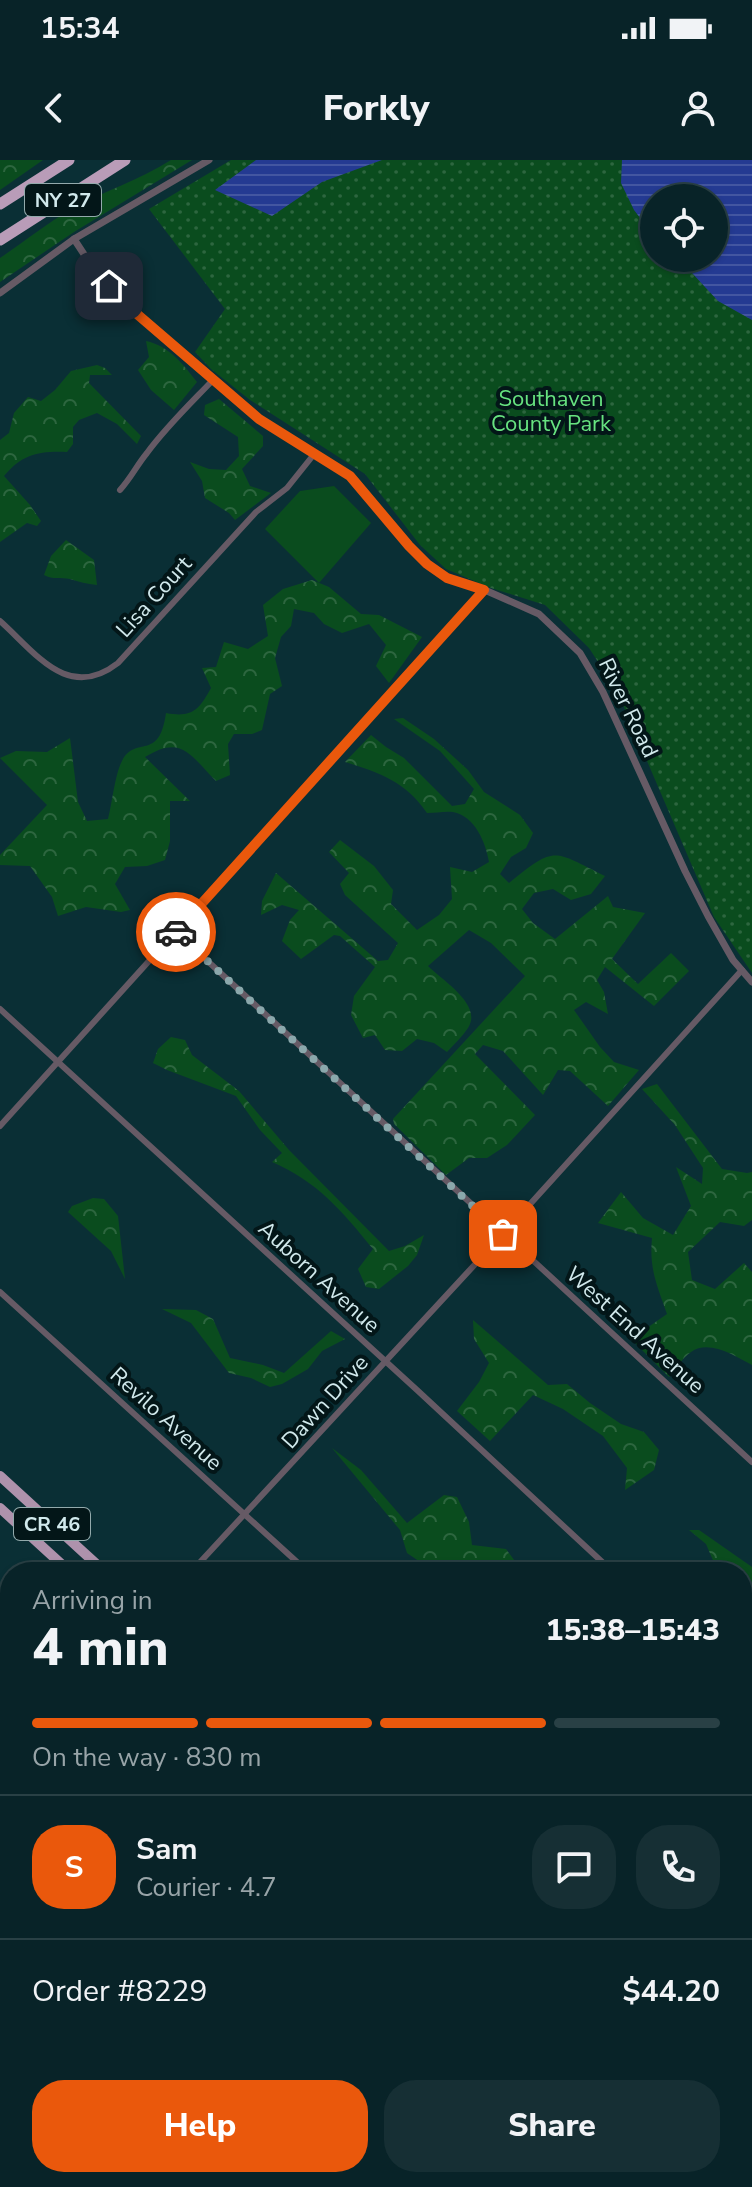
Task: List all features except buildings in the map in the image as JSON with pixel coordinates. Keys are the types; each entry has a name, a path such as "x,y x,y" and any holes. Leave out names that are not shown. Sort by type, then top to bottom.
{"highway":[{"name":"NY 27","path":"0,204 69,160"},
{"name":"NY 27","path":"0,240 125,160"},
{"name":"CR 46","path":"0,1476 94,1562"},
{"name":"CR 46","path":"0,1508 59,1562"}],"street":[{"path":"0,293 74,239 209,160"},
{"name":"River Road","path":"74,239 95,271 123,302 259,419 350,476 427,564 447,578 539,614 580,653 603,692 691,882 733,960 752,982"},
{"path":"120,490 164,432 212,381"},
{"name":"Lisa Court","path":"0,621 54,669 77,678 99,675 118,663 256,512 287,488 315,453"},
{"path":"0,1126 484,590"},
{"name":"West End Avenue","path":"176,932 752,1462"},
{"name":"Dawn Drive","path":"201,1562 742,970"},
{"name":"Auborn Avenue","path":"0,1009 602,1562"},
{"name":"Revilo Avenue","path":"0,1292 297,1562"}],"green space":[{"path":"0,160 43,160 0,190"},
{"path":"171,160 192,160 74,232 0,282 0,258 72,209"},
{"name":"Southaven County Park","path":"231,160 752,160 752,973 714,917 617,691 589,648 545,605 491,588 446,569 420,545 365,474 250,400 211,369 195,352 225,309 149,209"},
{"path":"146,341 168,351 197,382 174,410 151,390 138,370 149,357"},
{"path":"97,365 112,375 90,375 89,383 141,436 137,444 117,424 97,413 79,420 73,427 73,444 67,452 39,453 18,463 4,476 41,521 37,526 27,523 0,542 0,440 9,433 14,413 28,397 41,401 71,371"},
{"path":"219,399 263,436 263,446 242,469 250,486 271,493 235,520 205,498 202,481 190,462 209,469 226,470 239,456 238,437 204,415 205,405"},
{"path":"334,486 371,523 319,583 265,529 300,491"},
{"path":"66,540 94,560 97,585 44,575 51,556"},
{"path":"312,580 329,587 361,614 379,615 422,637 389,683 376,666 386,645 369,624 342,633 324,624 314,613 294,609 291,626 281,637 275,658 282,686 270,694 262,730 252,734 234,734 228,744 230,775 216,781 192,756 177,748 168,747 145,757 190,801 170,801 170,841 165,860 147,866 125,867 115,884 130,910 121,912 86,907 58,916 52,897 30,866 0,865 0,855 47,805 0,758 16,751 47,752 70,738 78,802 87,821 108,819 117,773 128,753 158,738 166,713 188,713 203,702 211,688 202,668 216,667 224,642 248,649 268,636 263,605 283,589"},
{"path":"403,718 434,739 468,770 484,792 520,815 533,833 526,848 511,857 500,874 509,883 536,862 555,856 574,861 605,876 591,894 571,900 553,889 534,893 522,909 533,923 555,939 608,896 613,907 645,913 612,959 638,984 671,953 689,971 654,1006 605,967 597,980 604,992 608,1014 586,1002 574,1010 614,1062 639,1070 608,1106 570,1071 558,1070 543,1095 503,1051 483,1045 475,1054 535,1115 507,1145 487,1158 469,1158 446,1175 394,1124 393,1119 525,976 491,943 469,930 428,966 466,1002 471,1019 468,1028 447,1052 434,1043 417,1039 402,1051 385,1050 375,1035 363,1038 351,1015 354,996 375,967 340,936 334,935 301,959 282,941 290,920 299,910 282,905 261,915 262,901 276,873 378,961 388,960 398,943 345,895 340,884 349,873 329,852 340,840 374,866 393,890 391,904 417,930 439,915 452,899 450,867 472,872 489,862 482,839 467,819 453,812 427,813 401,786 345,762 371,735 404,758 452,806 465,804 474,789 440,751 394,719"},
{"path":"171,1037 185,1040 192,1055 239,1091 289,1150 389,1251 424,1235 417,1255 408,1266 379,1289 366,1287 358,1269 373,1249 340,1210 316,1188 272,1162 282,1153 260,1130 236,1096 153,1063 158,1049"},
{"path":"657,1084 722,1169 752,1172 752,1220 744,1226 720,1222 688,1252 692,1280 715,1289 744,1263 752,1272 752,1365 722,1350 698,1348 682,1360 669,1377 631,1339 667,1314 653,1268 652,1238 598,1223 621,1192 643,1218 673,1235 691,1206 676,1167 702,1184 703,1168 675,1125 642,1089"},
{"path":"93,1198 104,1199 118,1216 125,1279 111,1251 68,1212 72,1206"},
{"path":"162,1309 196,1310 213,1319 230,1358 284,1373 331,1331 345,1339 322,1351 308,1369 282,1384 270,1387 229,1373 191,1323"},
{"path":"473,1320 548,1385 567,1384 621,1424 644,1432 659,1450 654,1470 625,1490 627,1468 603,1436 563,1409 533,1395 490,1441 457,1411 489,1363 474,1339"},
{"path":"332,1448 361,1470 407,1523 444,1495 457,1497 469,1522 472,1545 506,1549 516,1562 420,1562 407,1553 400,1530"},
{"path":"689,1530 699,1530 745,1562 714,1562 706,1544"}],"shaded area":[{"path":"256,160 382,160 322,182 272,216 215,190"},
{"path":"622,160 752,160 752,320 718,301 691,272 728,272 728,184 640,184 640,218 621,183"}],"way so far":[{"path":"176,932 503,1234"}],"route":[{"path":"109,286 212,381 259,419 350,476 427,564 447,578 484,590 176,932"}]}
